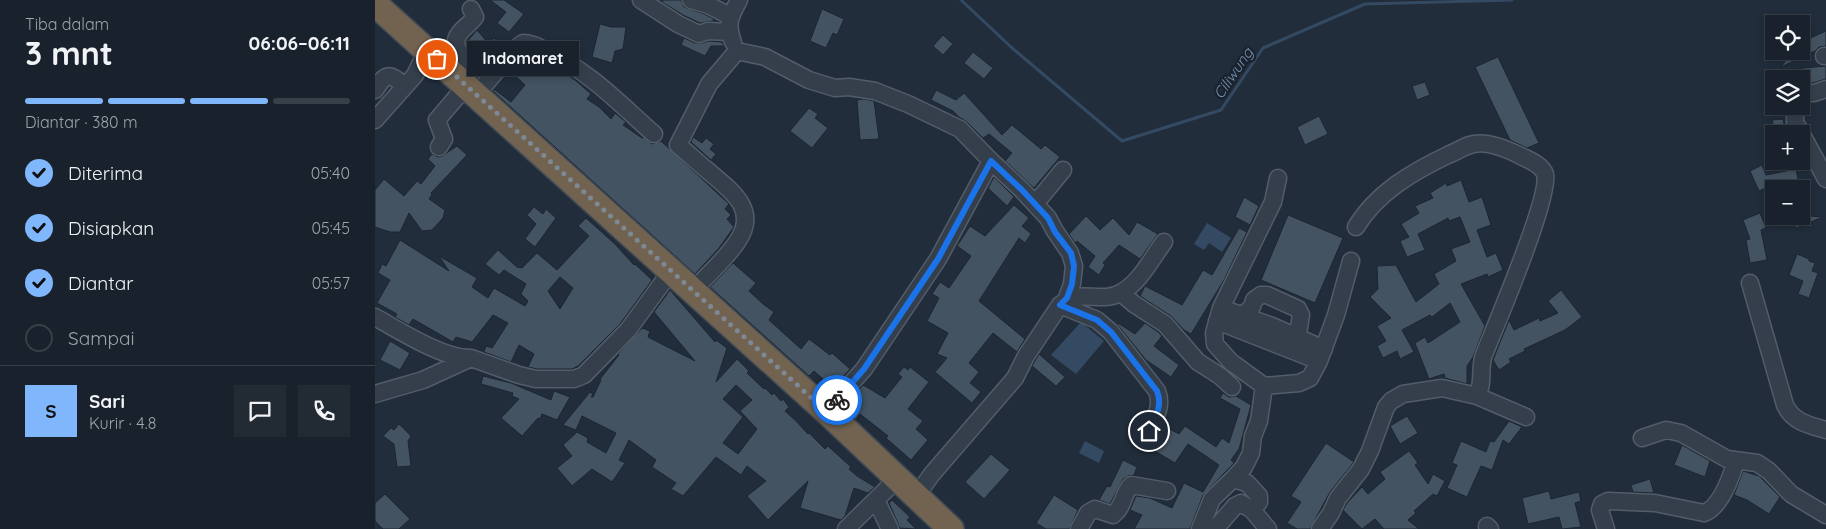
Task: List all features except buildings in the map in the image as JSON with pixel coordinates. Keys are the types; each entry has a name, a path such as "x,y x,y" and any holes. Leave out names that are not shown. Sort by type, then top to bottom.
{"highway":[{"path":"375,4 826,411 916,496 946,528"}],"street":[{"path":"641,0 678,24 699,34 730,24"},
{"path":"691,0 708,5 730,24 737,51"},
{"path":"730,24 739,1"},
{"path":"466,86 463,60 456,41 475,17 471,9"},
{"path":"439,148 444,139 437,120 466,86 523,43 531,44 579,68 654,134"},
{"path":"375,120 415,75 427,50"},
{"path":"737,51 765,57 809,80 835,88 849,87 875,91 909,104 960,129 1048,218 1055,232 1071,253 1074,266 1072,284 1063,302 1026,356 1015,378 916,496"},
{"path":"693,291 736,243 744,226 744,216 738,198 728,186 678,145 709,84 737,51"},
{"path":"375,90 383,78 389,76 395,77 404,86"},
{"path":"1810,93 1826,89"},
{"path":"1795,115 1795,122 1826,179"},
{"path":"1356,227 1367,209 1402,180 1437,160 1473,144 1482,143 1513,153 1535,163 1544,170 1546,179 1542,200 1483,355 1481,388 1477,396"},
{"path":"826,411 864,369 938,259 991,161"},
{"path":"1035,204 1063,170"},
{"path":"1262,400 1215,344 1214,334 1219,315 1273,202 1278,178"},
{"path":"1063,302 1078,295 1098,298 1121,293 1139,277 1164,242"},
{"path":"1262,400 1310,378 1322,355 1336,315 1351,261"},
{"path":"375,317 438,350 463,358 471,358 536,379 574,379 584,375 628,330 671,270"},
{"path":"1750,283 1785,405 1790,415 1826,430"},
{"path":"1121,293 1134,304 1165,324 1198,362 1220,376 1232,387"},
{"path":"1243,315 1252,307 1254,300 1261,295 1267,295 1298,309 1301,315 1298,334 1301,339"},
{"path":"1063,302 1097,320 1111,332 1157,391 1160,399 1159,409 1149,431"},
{"path":"1219,315 1243,315 1301,339 1322,355"},
{"path":"1219,315 1322,355"},
{"path":"375,394 423,380 471,358"},
{"path":"1320,529 1338,498 1361,469 1370,451 1386,406 1391,400 1403,394 1442,388 1477,396 1526,417"},
{"path":"1200,529 1212,499 1244,467 1251,453 1262,400"},
{"path":"1642,438 1666,430 1681,433 1727,459 1751,461 1763,466 1791,494 1826,515"},
{"path":"1606,529 1600,510 1601,504 1608,501 1655,503 1704,513 1711,510 1730,479 1736,461"},
{"path":"846,529 897,479"},
{"path":"1233,479 1247,483 1259,496 1259,502 1252,510"},
{"path":"1079,529 1088,513 1095,509 1113,515 1120,509 1131,485 1167,492"},
{"path":"877,500 889,529"},
{"path":"1224,525 1235,506 1241,503 1252,510 1268,529"}],"water":[{"path":"1207,223 1231,238 1222,252 1209,243 1204,250 1194,244"},
{"path":"1081,322 1104,341 1076,374 1051,355"},
{"path":"1085,441 1104,451 1099,463 1079,453"}],"waterway":[{"name":"Ciliwung","path":"961,0 1011,47 1122,141 1221,110 1263,48 1365,4 1512,0"}],"way so far":[{"path":"437,59 826,411 837,400"}],"place":[{"name":"Indomaret","path":"437,59"}],"route":[{"path":"837,400 864,369 938,259 991,161 1048,218 1061,242 1071,253 1074,266 1072,284 1067,298 1060,305 1097,320 1111,332 1157,391 1160,399 1159,409 1149,431"}]}
